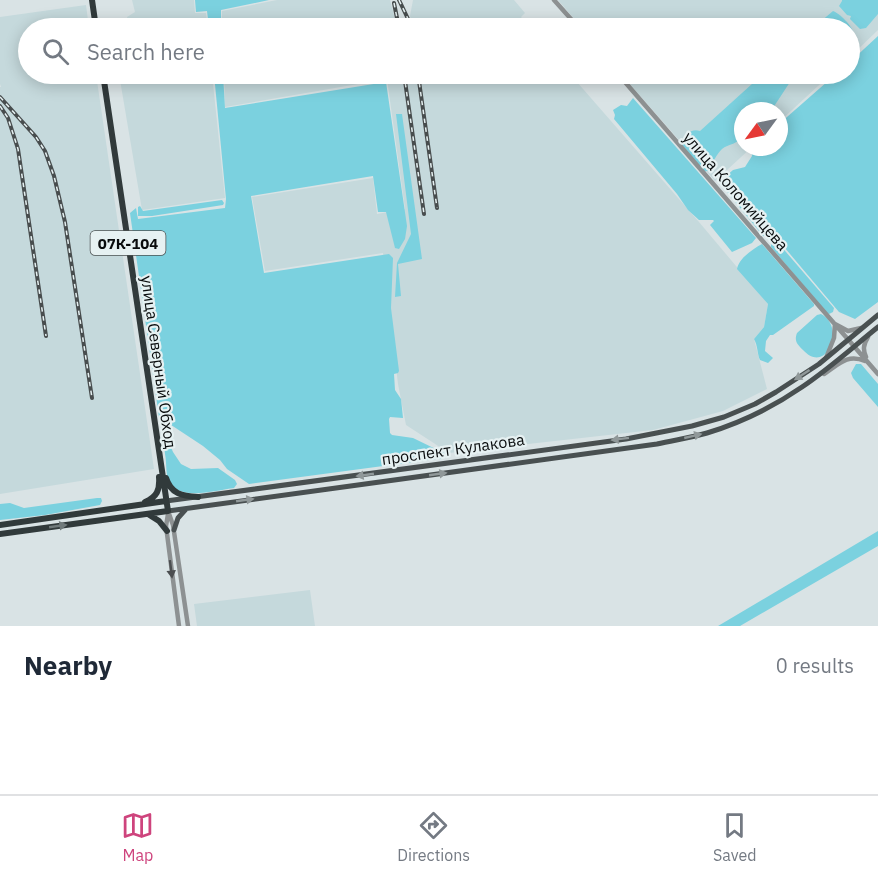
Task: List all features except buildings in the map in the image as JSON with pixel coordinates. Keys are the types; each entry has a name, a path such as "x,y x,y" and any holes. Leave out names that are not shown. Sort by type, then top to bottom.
{"highway":[{"path":"92,0 95,18"},
{"name":"улица Северный Обход","path":"104,84 168,511"},
{"path":"161,471 171,490 180,495 198,497"},
{"path":"128,507 154,497 159,491 161,471"},
{"name":"проспект Кулакова","path":"0,525 166,501"},
{"name":"проспект Кулакова","path":"0,534 168,511"},
{"path":"148,514 170,530"}],"main road":[{"name":"проспект Кулакова","path":"166,501 679,430 724,417 776,392 825,360 878,315"},
{"name":"проспект Кулакова","path":"168,511 645,445 713,431 753,416 786,397 816,377 878,327"},
{"path":"170,530 187,508"}],"street":[{"path":"554,0 570,18"},
{"name":"улица Коломийцева","path":"627,84 878,374"},
{"path":"825,360 834,338 835,324 848,331 861,328"},
{"path":"869,334 864,350 870,365"},
{"path":"816,377 850,358 858,358 870,365"},
{"path":"168,511 178,626"},
{"path":"170,530 188,626"},
{"path":"176,601 184,600"}],"shaded area":[{"path":"132,0 194,0 195,13 206,13 207,18 127,18 135,12"},
{"path":"195,0 269,0 221,10 221,18 208,18 207,11 196,12"},
{"path":"277,0 390,0 395,18 222,18 222,11"},
{"path":"413,0 514,0 525,13 522,18 410,18"},
{"path":"558,0 878,0 878,30 860,47 860,18 573,18"},
{"path":"842,0 878,0 878,14 866,28 860,29 860,18 850,18 851,16 839,6"},
{"path":"86,5 88,18 18,18 18,84 97,84 154,469 0,494 0,17"},
{"path":"833,11 843,18 825,18"},
{"path":"878,36 878,302 855,319 839,312 725,177 733,170 745,167 752,156 788,156 788,116 825,84 860,84 860,53"},
{"path":"121,84 213,84 225,198 142,210"},
{"path":"215,84 224,84 225,108 374,84 386,84 407,226 405,239 399,249 395,248 386,212 378,212 373,176 251,196 264,273 389,254 393,258 391,308 399,371 394,374 395,390 401,399 403,418 390,417 390,433 413,438 446,454 443,458 249,484 227,469 203,446 159,417 130,213 136,208 138,219 225,208"},
{"path":"224,84 358,84 225,107"},
{"path":"388,84 579,84 768,304 764,327 754,339 767,389 723,411 653,430 449,453 406,425 398,384 383,253 265,271 252,197 373,178 377,214 405,209"},
{"path":"630,84 820,84 788,114 788,102 734,102 734,156 742,156 715,181"},
{"path":"752,84 789,84 777,102 734,102 734,143 722,149 714,159 710,170 704,172 680,142 686,135 700,131"},
{"path":"633,98 756,238 752,243 732,252 710,225 713,220 699,220 688,210 614,119 613,110 621,105 627,106"},
{"path":"396,114 402,114 422,259 398,264 401,296 395,297 397,263 411,234"},
{"path":"720,177 768,234 763,236 720,183"},
{"path":"222,200 223,205 138,216 140,206 143,211"},
{"path":"771,237 834,308 833,312 827,313 771,247 769,240"},
{"path":"762,244 814,304 770,335 766,341 765,351 773,358 768,363 760,360 754,339 764,327 768,304 737,269 743,258"},
{"path":"821,314 832,328 833,338 826,353 819,357 812,356 803,350 796,336 817,315"},
{"path":"856,364 861,364 878,384 878,407 853,378 851,373"},
{"path":"164,437 167,438 181,464 191,469 218,468 237,484 234,488 200,493 182,492 175,488 167,476 162,440"},
{"path":"101,498 100,505 0,520 0,504 10,503 24,508"},
{"path":"878,531 878,546 740,626 718,626"},
{"path":"310,590 315,626 197,626 194,604"}],"railway":[{"path":"399,0 408,18"},
{"path":"394,3 397,18"},
{"path":"405,84 424,214"},
{"path":"419,84 437,208"},
{"path":"0,97 36,137 45,151 54,176 65,222 92,398"},
{"path":"0,106 8,118 18,149 46,336"}]}
